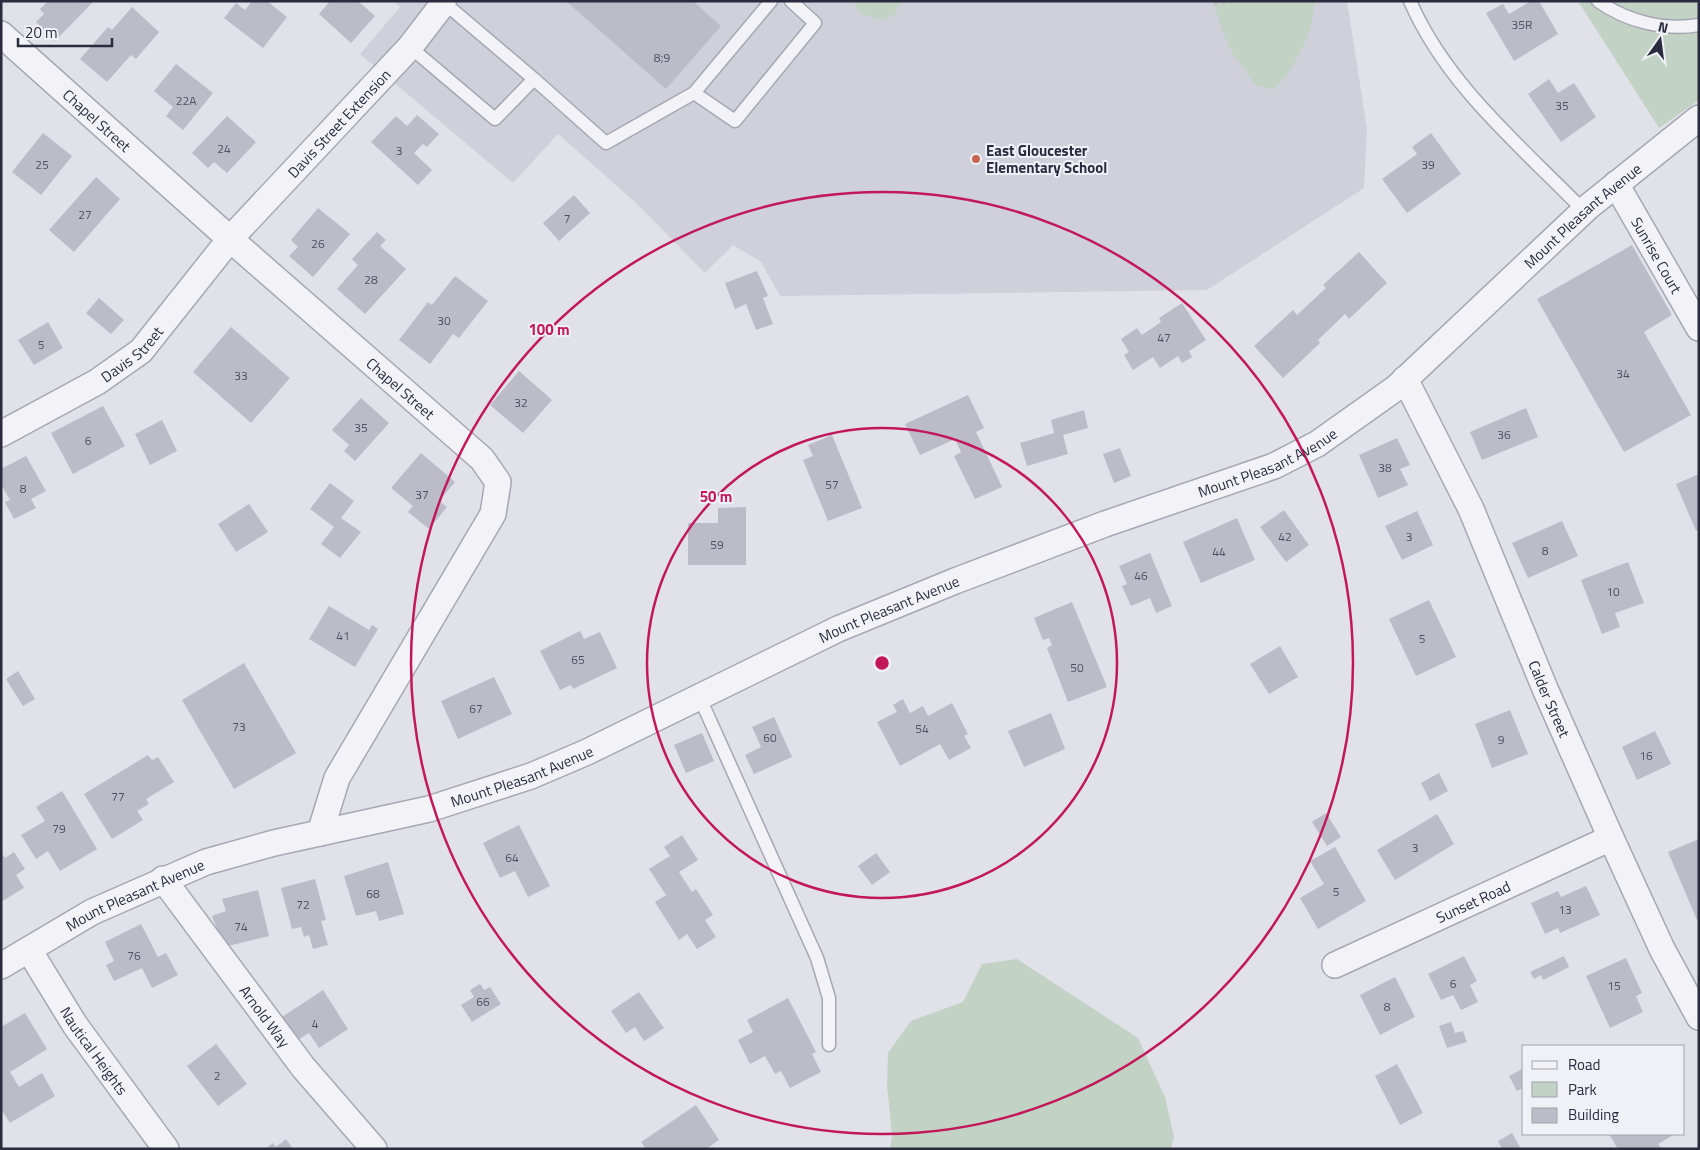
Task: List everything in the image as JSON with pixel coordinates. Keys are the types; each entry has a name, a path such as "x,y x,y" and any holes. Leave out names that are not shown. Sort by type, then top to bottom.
{"street":[{"name":"Davis Street Extension","path":"230,239 410,47 442,2"},
{"name":"Chapel Street","path":"1,34 230,239 482,460 498,482 493,514 336,778 320,833"},
{"name":"Mount Pleasant Avenue","path":"1,966 92,912 163,879 206,862 320,833 429,809 531,776 587,752 838,629 955,581 1105,524 1274,466 1317,444 1405,379 1584,211 1699,118"},
{"name":"Sunrise Court","path":"1616,184 1699,328"},
{"name":"Davis Street","path":"1,434 97,382 141,351 230,239"},
{"name":"Calder Street","path":"1405,379 1471,509 1546,691 1611,838 1662,949 1699,1018"},
{"name":"Sunset Road","path":"1335,965 1611,838"},
{"name":"Arnold Way","path":"163,879 303,1067 374,1149"},
{"name":"Nautical Heights","path":"29,950 75,1025 166,1149"}],"lane":[{"path":"442,2 534,79 606,143 694,93 771,1"},
{"path":"694,93 734,121 815,23 791,1"},
{"path":"1410,1 1420,25 1461,85 1510,138 1584,211"},
{"path":"1598,1 1626,17 1648,24 1672,26 1699,25"},
{"path":"410,47 495,119 534,79"},
{"path":"699,696 817,958 829,998 829,1044"}],"path":[{"path":"1214,4 1234,1"}],"shaded area":[{"name":"East Gloucester Elementary School","path":"394,1 1347,1 1367,129 1364,188 1207,290 780,296 761,262 733,245 705,273 633,200 558,134 513,183 360,54 400,7"}],"green space":[{"path":"854,1 901,1 896,13 883,21 858,12"},
{"path":"1212,1 1315,1 1311,26 1302,49 1290,70 1274,90 1255,85 1228,46"},
{"path":"1578,1 1699,1 1699,100 1659,128"},
{"path":"1017,959 1138,1038 1165,1097 1174,1137 1171,1149 890,1149 892,1135 887,1085 888,1053 911,1021 963,1002 982,964"}],"building":[{"path":"48,1 94,1 55,41 36,22 44,14 40,9"},
{"path":"252,1 267,1 287,17 263,48 224,18 236,3 245,10"},
{"path":"330,1 358,1 375,16 351,43 319,14"},
{"path":"566,1 693,1 721,26 666,89"},
{"path":"1531,1 1539,1 1558,34 1514,61 1486,13 1503,4 1509,14"},
{"path":"132,7 159,32 136,59 131,55 107,82 80,59 108,27 112,30"},
{"path":"176,64 213,93 183,130 166,116 173,107 154,91"},
{"path":"1549,79 1558,93 1574,83 1596,117 1561,142 1528,94"},
{"path":"417,115 439,134 427,147 423,144 414,153 432,170 418,185 371,142 396,116 407,126"},
{"path":"227,116 256,142 227,173 214,162 208,168 192,153"},
{"path":"43,133 72,156 41,195 12,172"},
{"path":"1431,133 1461,174 1407,213 1382,179 1417,154 1412,147"},
{"path":"96,177 120,199 74,252 49,230"},
{"path":"574,195 590,213 559,241 543,223"},
{"path":"318,208 350,234 313,277 289,256 298,247 291,240"},
{"path":"377,232 386,240 380,246 406,269 365,314 337,289 358,265 352,259"},
{"path":"1632,245 1672,315 1644,332 1691,415 1624,452 1537,299"},
{"path":"1359,252 1387,283 1349,319 1345,314 1318,340 1320,343 1283,378 1254,346 1293,310 1297,315 1326,288 1323,285"},
{"path":"757,271 768,296 763,298 773,324 756,330 746,304 735,309 725,283"},
{"path":"455,276 488,301 459,338 453,334 430,364 399,340 428,302 432,305"},
{"path":"99,298 124,320 111,334 86,313"},
{"path":"1182,303 1206,340 1189,351 1192,357 1182,363 1178,356 1160,368 1153,357 1133,370 1124,355 1129,352 1121,339 1137,328 1142,335 1161,322 1159,318"},
{"path":"48,322 63,348 34,365 18,340"},
{"path":"231,327 290,378 251,423 193,372"},
{"path":"519,371 552,400 523,433 490,405"},
{"path":"968,395 984,428 976,432 1002,487 975,499 954,456 961,452 955,439 920,455 905,424"},
{"path":"361,398 389,423 355,461 344,451 349,445 332,430"},
{"path":"103,406 125,446 73,474 51,433"},
{"path":"1526,408 1538,437 1482,460 1470,432"},
{"path":"1084,410 1088,428 1063,435 1068,454 1027,466 1020,443 1054,433 1051,420"},
{"path":"162,420 177,451 150,465 135,434"},
{"path":"832,435 862,508 828,521 803,460 813,456 808,445"},
{"path":"1397,438 1410,465 1400,469 1408,485 1378,498 1359,455"},
{"path":"1120,448 1131,476 1114,483 1103,454"},
{"path":"421,453 455,482 439,501 447,507 429,529 408,512 413,506 391,488"},
{"path":"26,456 46,491 31,499 36,508 14,519 5,502 10,500 1,484 1,465 3,468"},
{"path":"1699,474 1699,529 1696,531 1676,484"},
{"path":"330,483 354,501 341,518 361,532 340,558 321,544 334,527 310,509"},
{"path":"249,504 268,532 236,552 218,524"},
{"path":"746,507 746,565 688,565 688,523 718,523 718,508"},
{"path":"1284,510 1309,545 1286,562 1260,527"},
{"path":"1417,511 1433,545 1402,560 1385,526"},
{"path":"1237,518 1255,560 1201,583 1183,542"},
{"path":"1562,521 1578,556 1528,578 1512,543"},
{"path":"1150,553 1172,606 1156,613 1150,598 1131,606 1122,586 1127,584 1119,566"},
{"path":"1628,562 1644,603 1615,613 1620,627 1602,634 1581,580"},
{"path":"1429,600 1456,657 1416,676 1389,619"},
{"path":"1072,602 1107,687 1068,702 1047,648 1052,645 1049,638 1043,640 1034,618"},
{"path":"329,606 369,630 372,625 378,629 355,667 309,639"},
{"path":"580,631 584,639 600,632 617,668 573,689 571,685 560,690 540,651"},
{"path":"1280,646 1298,677 1269,694 1250,664"},
{"path":"244,663 296,753 234,789 182,700"},
{"path":"18,671 35,699 23,706 6,679"},
{"path":"494,677 512,714 458,739 441,701"},
{"path":"903,699 910,713 923,706 928,716 952,703 968,734 964,736 971,748 949,760 940,744 900,766 877,722 897,712 893,705"},
{"path":"1510,710 1528,754 1492,768 1475,724"},
{"path":"1051,713 1065,749 1024,767 1008,731"},
{"path":"774,717 792,757 754,774 745,755 761,747 752,727"},
{"path":"1655,731 1671,764 1637,780 1622,747"},
{"path":"702,733 714,761 686,773 674,745"},
{"path":"148,755 152,760 158,757 174,782 146,799 149,804 137,811 143,820 112,839 84,794"},
{"path":"1439,773 1448,791 1430,801 1421,783"},
{"path":"62,791 97,849 60,871 48,851 36,859 21,835 45,821 36,807"},
{"path":"1326,813 1341,837 1327,846 1312,822"},
{"path":"1437,814 1454,844 1395,880 1377,850"},
{"path":"519,825 550,886 528,897 515,871 500,878 483,843"},
{"path":"682,835 698,860 679,872 692,892 696,889 713,915 705,920 716,937 697,949 687,934 679,940 655,902 666,895 649,869 670,856 664,847"},
{"path":"1699,839 1699,920 1697,920 1668,852"},
{"path":"1335,847 1366,901 1318,929 1300,898 1324,884 1310,861"},
{"path":"1,852 5,858 14,852 25,869 16,875 24,888 1,902"},
{"path":"876,853 890,872 872,885 858,866"},
{"path":"388,862 404,914 379,921 376,911 356,916 344,876"},
{"path":"315,879 326,920 321,921 328,945 313,949 309,935 304,937 301,927 292,929 281,888"},
{"path":"1586,886 1600,915 1560,933 1558,928 1545,934 1531,903 1558,891 1561,897"},
{"path":"258,890 269,936 224,947 212,916 226,911 222,899"},
{"path":"141,924 158,957 166,953 178,975 152,988 142,968 114,981 106,965 114,961 105,942"},
{"path":"1464,956 1477,981 1470,985 1478,1002 1461,1010 1453,995 1441,1000 1428,974"},
{"path":"1564,956 1569,967 1543,980 1541,975 1534,979 1530,972"},
{"path":"1626,958 1642,993 1636,996 1643,1012 1610,1028 1586,976"},
{"path":"1395,977 1415,1017 1380,1035 1360,995"},
{"path":"480,984 484,990 490,987 501,1004 472,1022 461,1005 474,997 470,990"},
{"path":"323,990 348,1029 319,1048 309,1033 298,1040 282,1017"},
{"path":"639,992 664,1028 644,1041 635,1027 626,1033 611,1011"},
{"path":"788,998 816,1052 812,1054 821,1072 790,1088 781,1071 775,1074 765,1056 750,1064 738,1040 753,1032 747,1020"},
{"path":"25,1013 47,1049 10,1072 19,1087 42,1073 55,1096 10,1123 1,1109 1,1027"},
{"path":"1451,1022 1455,1033 1463,1031 1467,1042 1447,1048 1439,1026"},
{"path":"216,1044 247,1084 218,1106 187,1066"},
{"path":"1397,1064 1423,1113 1400,1125 1375,1076"},
{"path":"1522,1069 1522,1088 1517,1091 1509,1076"},
{"path":"696,1105 719,1140 706,1149 646,1149 641,1142"},
{"path":"1512,1133 1521,1149 1502,1149 1498,1141"},
{"path":"1610,1135 1673,1135 1658,1144 1662,1149 1618,1149"},
{"path":"286,1139 293,1149 265,1149 273,1143 276,1147"}],"place":[{"name":"East Gloucester Elementary School","path":"976,159"}]}
